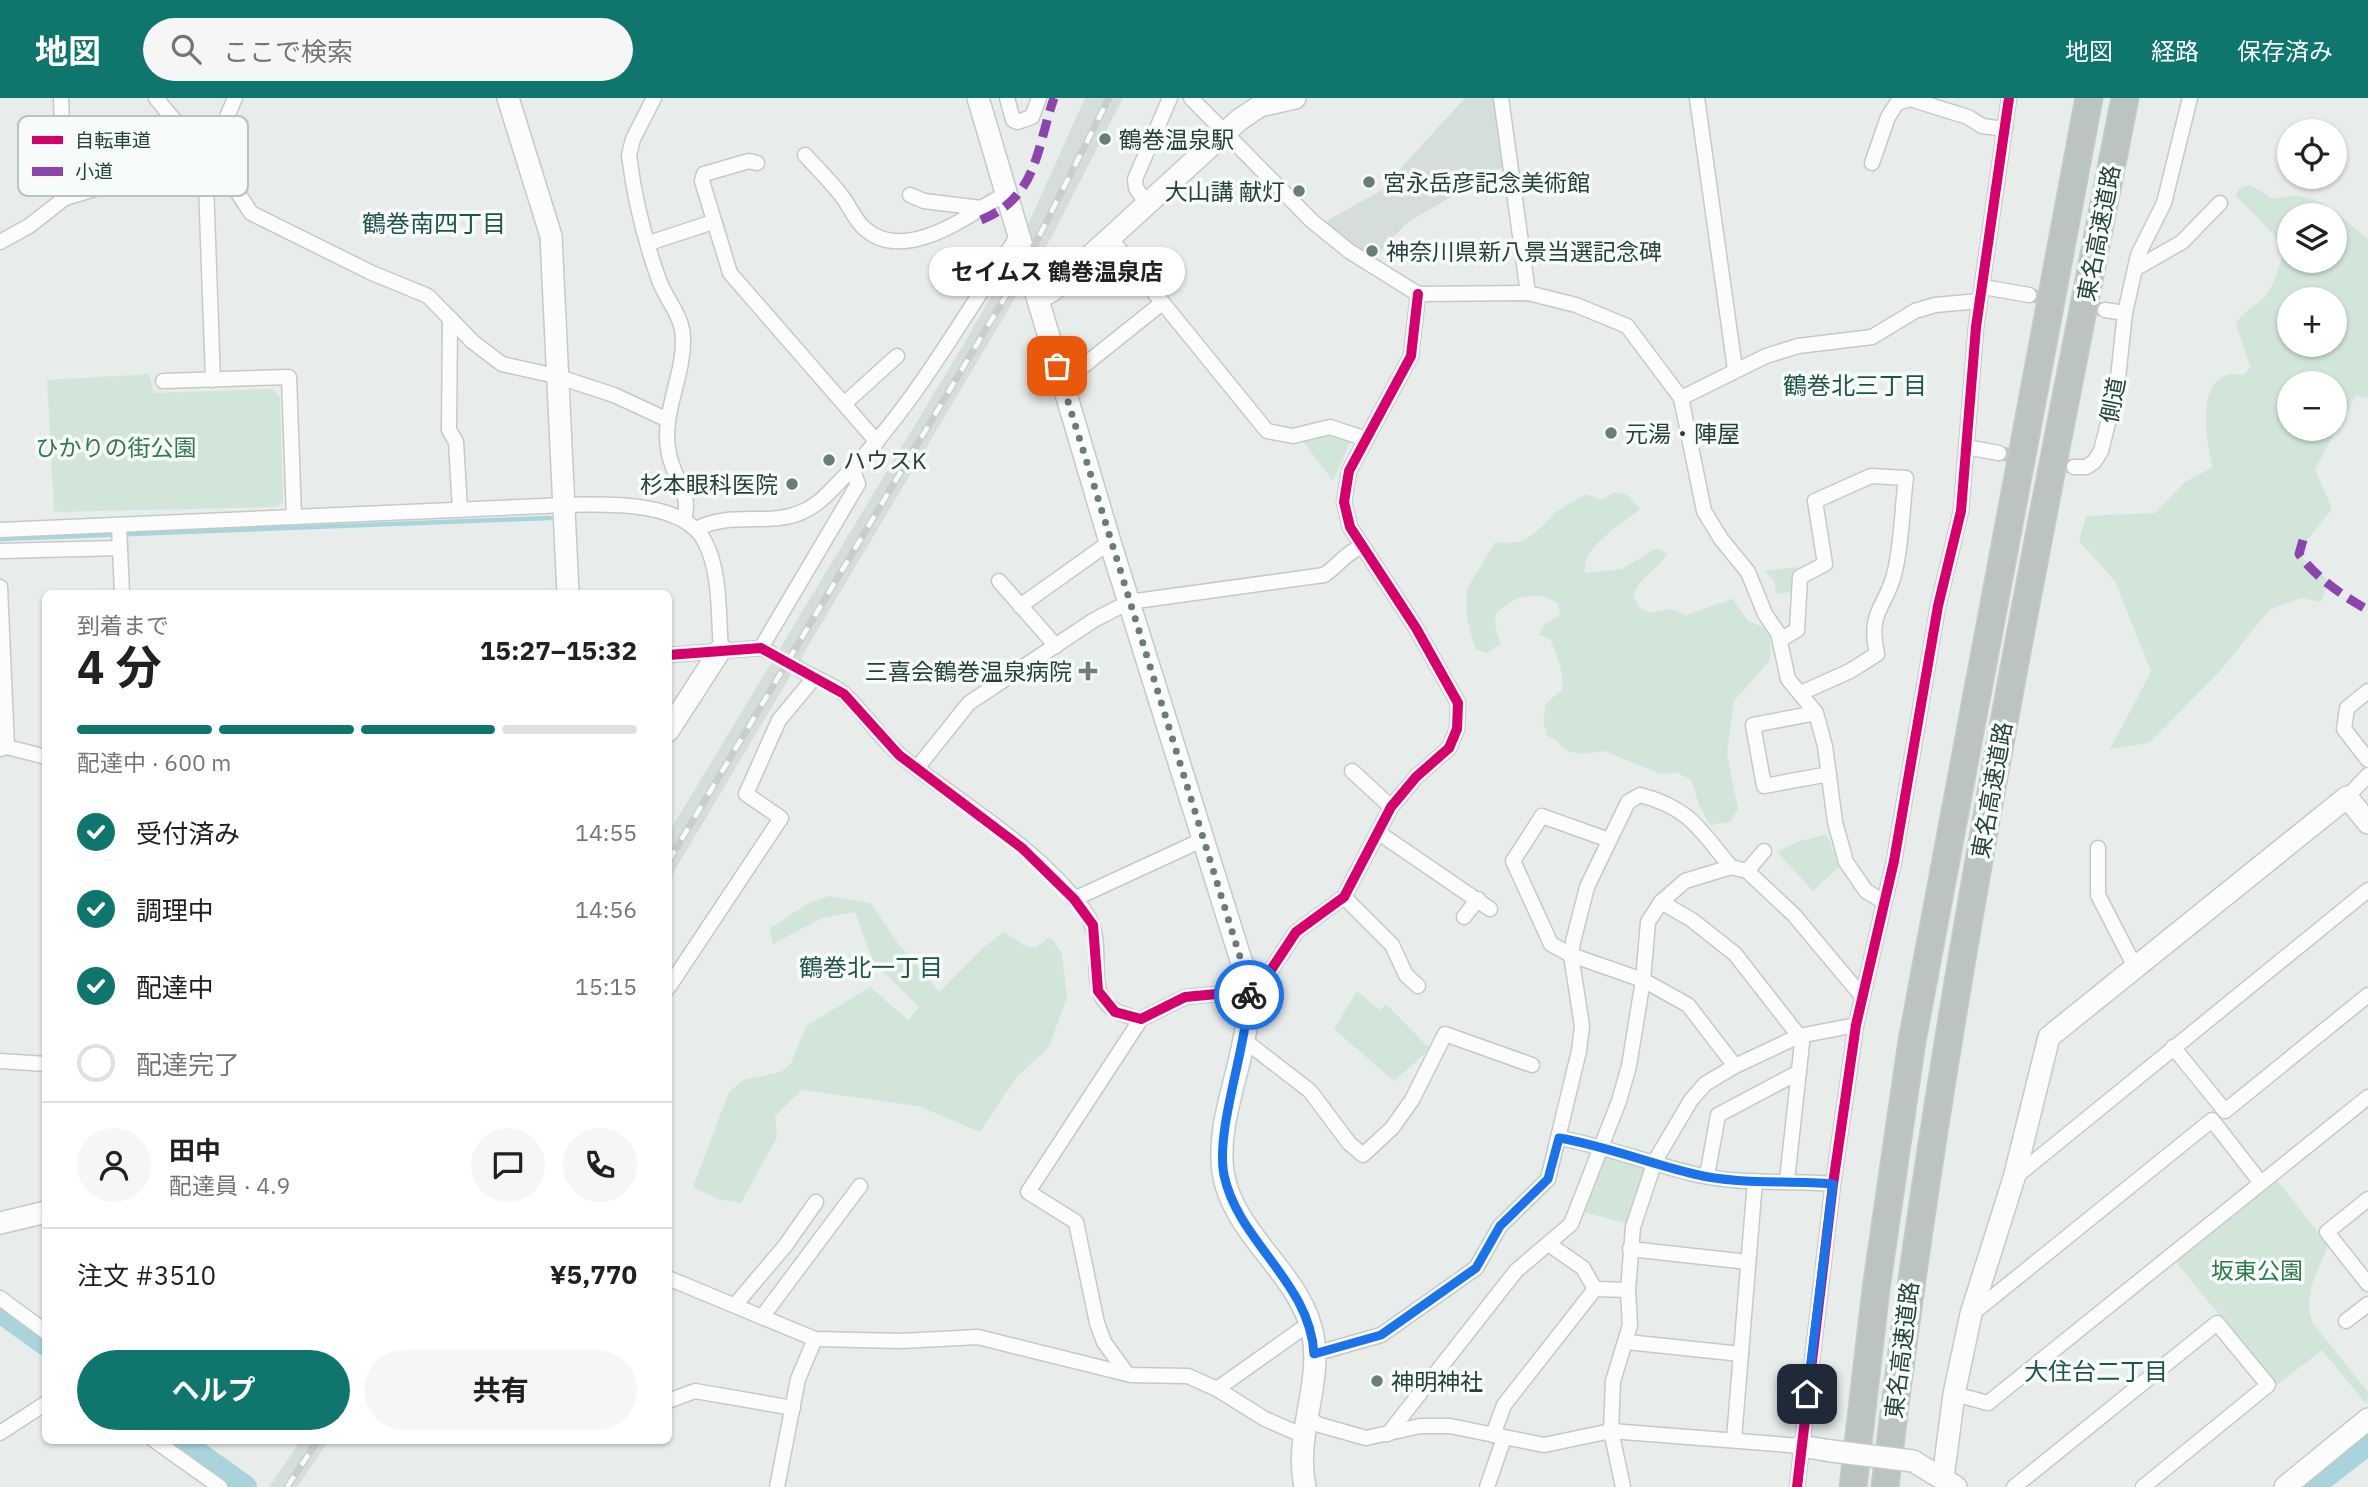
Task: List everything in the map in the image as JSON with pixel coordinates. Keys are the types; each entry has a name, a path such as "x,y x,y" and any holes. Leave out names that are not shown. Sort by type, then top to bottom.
{"highway":[{"name":"東名高速道路","path":"1853,1487 1876,1289 1912,1041 2089,98"},
{"name":"東名高速道路","path":"1885,1487 1908,1288 1945,1045 2048,490 2125,98"}],"street":[{"path":"61,98 62,116"},
{"path":"156,98 171,116"},
{"path":"226,116 235,98"},
{"path":"508,98 551,236 568,590"},
{"path":"654,98 633,139 629,155 659,282 676,310 683,337 679,378 668,420 668,453 689,504 684,519"},
{"path":"978,98 1004,194 1249,991 1244,1040 1227,1121 1223,1173 1245,1222 1297,1295 1310,1323 1314,1354 1303,1426 1305,1487"},
{"path":"1007,98 1013,120 1023,122 1032,117 1040,98"},
{"path":"1147,204 1136,188 1135,179 1170,98"},
{"path":"1191,98 1311,221 1349,251 1418,294 1528,293 1576,305 1627,326 1681,398 1704,511 1721,539 1748,572 1765,614 1780,640 1788,679 1816,713 1829,774 1829,823 1846,862 1866,891 1884,902"},
{"path":"1038,299 1053,290 1226,132 1260,106 1295,98"},
{"path":"1501,98 1528,293"},
{"path":"1697,98 1735,369"},
{"path":"1797,1487 1833,1184 1861,995 1894,861 1938,606 1961,511 1979,302 2009,98"},
{"name":"側道","path":"2074,467 2086,467 2094,462 2101,452 2117,387 2124,313 2138,255 2164,203 2190,98"},
{"path":"1872,163 1888,117 1897,103 1910,99 1968,117 1982,126 2005,129"},
{"path":"805,155 842,195 862,226 883,238 896,241 924,237 945,230 1004,194"},
{"path":"757,163 749,161 704,174 702,181 730,273 877,442"},
{"path":"910,195 924,201 981,208"},
{"path":"0,242 29,226 71,196"},
{"path":"210,196 213,380"},
{"path":"240,196 251,212 372,273 428,296 502,364 556,376 614,395 668,420"},
{"path":"2135,269 2182,242 2220,203"},
{"path":"649,243 713,222"},
{"path":"697,529 712,521 791,517 818,503 877,442 913,397 1018,236"},
{"path":"1110,237 1267,431 1293,436 1330,427 1366,439"},
{"path":"1983,286 2029,295"},
{"path":"1125,1371 1104,1342 1097,1323 1076,1222 1028,1192 1141,1019 1185,997 1249,991 1265,979 1296,932 1344,897 1391,807 1416,777 1449,748 1457,729 1458,703 1416,628 1350,527 1344,488 1349,471 1411,356 1418,294"},
{"path":"1681,398 1735,369 1798,346 1872,337 1915,311 1935,305 1979,302"},
{"path":"1062,383 1162,303"},
{"path":"2105,310 2124,313"},
{"path":"450,318 449,430 456,442 460,510"},
{"path":"844,404 897,356"},
{"path":"163,381 289,377 294,517"},
{"path":"1966,446 1999,453"},
{"path":"672,655 720,649 766,650 858,484 852,468"},
{"path":"1780,640 1797,630 1800,578 1825,564 1815,501 1871,476 1906,478 1895,573 1876,611 1873,629 1877,654 1850,671 1801,694"},
{"path":"0,530 564,505 633,506 684,519 697,529 706,544 712,564 720,649 672,726"},
{"path":"119,526 122,590"},
{"path":"1020,606 1110,542"},
{"path":"917,768 969,703 1094,620 1129,602 1324,575 1339,566 1354,549 1363,547"},
{"path":"0,551 120,548"},
{"path":"999,581 1056,646"},
{"path":"0,587 4,748 42,756"},
{"path":"798,668 844,694 899,755 1022,848 1074,899 1093,925 1098,991 1115,1012 1141,1019"},
{"path":"672,982 781,818 746,794 779,720 814,678"},
{"path":"2368,691 2347,708 2344,729 2368,760"},
{"path":"1816,713 1753,725 1764,786 1829,774"},
{"path":"1352,771 1391,807"},
{"path":"672,1280 815,1339 901,1341 978,1337 1131,1374 1188,1376 1217,1389 1265,1419 1303,1426 1320,1425 1366,1438 1420,1426 1450,1426 1544,1445 1611,1431 1734,1439 1913,1461 1949,1482 1954,1394 1971,1314 2014,1178 2049,1037 2347,797 2368,775"},
{"path":"1314,1354 1381,1335 1476,1268 1500,1226 1548,1179 1583,1026 1571,955 1587,887 1628,802 1640,795 1669,803 1689,817 1731,867"},
{"path":"2347,797 2368,823"},
{"path":"1609,840 1542,816 1513,861 1551,944 1571,955 1643,981 1688,1005 1735,1066"},
{"path":"1379,833 1484,904 1464,917"},
{"path":"1074,899 1202,840"},
{"path":"2098,848 2098,895 2135,967"},
{"path":"1747,871 1765,850"},
{"path":"1388,1434 1516,1271 1550,1245 1571,1224 1602,1146 1629,1066 1643,981 1648,922 1661,902 1685,881 1731,867 1747,871 1794,915 1861,995"},
{"path":"2014,1178 2368,890"},
{"path":"1344,897 1392,945 1406,975 1418,986"},
{"path":"1661,902 1692,920 1735,954 1799,1036 1802,1043 1787,1180"},
{"path":"2173,1047 2224,1111 2368,995"},
{"path":"1623,1487 1611,1431 1613,1381 1630,1325 1630,1250 1641,1196 1655,1161 1691,1100 1705,1084 1735,1066 1799,1036 1856,1025"},
{"path":"1244,1040 1310,1091 1349,1143 1363,1155 1392,1128 1412,1100 1446,1034 1532,1065"},
{"path":"0,1061 42,1064"},
{"path":"1707,1176 1718,1115 1798,1072"},
{"path":"1954,1394 1988,1402 2368,1097"},
{"path":"1971,1314 2212,1121 2262,1183"},
{"path":"1559,1138 1602,1146 1707,1176 1833,1184"},
{"path":"1734,1439 1755,1181"},
{"path":"762,1317 860,1186"},
{"path":"2368,1199 2327,1232 2368,1284"},
{"path":"736,1305 785,1246 816,1202"},
{"path":"0,1223 42,1213"},
{"path":"1550,1245 1583,1268 1595,1289"},
{"path":"1630,1250 1748,1262"},
{"path":"1595,1289 1628,1290"},
{"path":"1488,1487 1504,1405 1595,1289"},
{"path":"0,1298 42,1329"},
{"path":"2346,1321 2368,1304"},
{"path":"1217,1389 1310,1323"},
{"path":"2014,1487 2217,1324 2268,1385 2143,1487"},
{"path":"777,1487 798,1379 815,1339"},
{"path":"1627,1342 1741,1354"},
{"path":"672,1400 695,1391 793,1408"},
{"path":"0,1433 42,1407"},
{"path":"2285,1487 2368,1419"},
{"path":"160,1444 220,1487"}],"shaded area":[{"path":"1085,98 1123,98 1052,236 672,875 672,827 1012,260"},
{"path":"1465,98 1494,98 1506,165 1408,222 1374,258 1323,223 1380,191"},
{"path":"298,1444 326,1444 297,1487 269,1487"}],"green space":[{"path":"2250,185 2273,199 2303,197 2321,203 2277,203 2277,240 2236,196 2238,189"},
{"path":"2347,221 2368,239 2368,398 2356,395 2347,411 2347,371 2277,371 2277,441 2331,441 2315,469 2332,509 2297,553 2329,581 2321,602 2301,598 2269,610 2221,670 2149,743 2110,749 2151,672 2115,581 2079,541 2086,516 2155,513 2185,482 2213,467 2206,422 2210,391 2217,381 2228,375 2244,375 2250,367 2236,323 2265,296 2277,272 2347,273"},
{"name":"ひかりの街公園","path":"149,374 154,393 272,389 280,397 283,501 278,507 54,512 47,380"},
{"path":"1323,433 1336,435 1350,442 1333,481 1303,441"},
{"path":"1614,492 1627,495 1640,509 1596,545 1585,563 1585,573 1622,569 1657,548 1667,554 1641,582 1633,595 1640,608 1650,613 1671,609 1686,615 1732,599 1749,622 1763,627 1769,634 1770,660 1734,701 1727,753 1738,809 1730,822 1710,825 1699,805 1691,780 1676,772 1661,774 1604,751 1581,754 1565,750 1555,739 1547,736 1543,720 1546,703 1562,690 1562,676 1550,639 1539,635 1544,625 1560,615 1558,603 1532,596 1517,599 1495,615 1501,644 1487,653 1475,649 1467,618 1467,589 1495,542 1521,541 1560,509 1586,494 1601,500"},
{"path":"1797,567 1793,592 1776,594 1774,580 1764,571"},
{"path":"1828,836 1839,867 1813,891 1777,852 1797,842"},
{"path":"829,896 871,903 896,941 939,992 985,946 1004,932 1024,945 1035,948 1050,937 1062,953 1067,997 1049,1047 1015,1079 980,1132 918,1106 802,1090 775,1116 777,1137 741,1203 718,1199 693,1187 729,1092 743,1080 781,1072 791,1063 806,1026 870,987 908,1020 919,1007 873,962 855,912 822,918 773,944 769,929 807,904"},
{"path":"1357,991 1380,1010 1386,1004 1430,1049 1394,1081 1334,1029"},
{"path":"1608,1153 1646,1168 1628,1224 1580,1211 1600,1160"},
{"name":"坂東公園","path":"2276,1179 2328,1245 2310,1293 2310,1313 2313,1323 2368,1392 2367,1405 2322,1350 2277,1385 2175,1261"}],"waterway":[{"path":"0,539 550,518"},
{"path":"0,1311 42,1341"},
{"path":"2311,1487 2368,1443"},
{"path":"185,1444 245,1487"}],"tunnel":[{"path":"2029,295 2105,310"},
{"path":"1999,453 2074,467"},
{"path":"771,653 798,668"}],"railway":[{"path":"672,855 1026,262 1109,98"},
{"path":"287,1487 315,1444"}],"marked path":[{"path":"981,220 1000,210 1024,185 1038,153 1054,98"},
{"path":"2303,540 2299,554 2313,570 2349,599 2368,610"}],"cycle path":[{"path":"1797,1487 1833,1184 1856,1025 1894,861 1938,606 1961,511 1976,327 2009,98"},
{"path":"672,655 761,648 844,694 899,755 1022,848 1074,899 1093,925 1098,991 1115,1012 1141,1019 1185,997 1249,991 1265,979 1296,932 1344,897 1391,807 1416,777 1449,748 1457,729 1458,703 1416,628 1350,527 1344,502 1349,471 1411,356 1418,294"}],"way so far":[{"path":"1057,366 1166,726 1245,973 1249,995"}],"place":[{"name":"鶴巻温泉駅","path":"1105,139"},
{"name":"宮永岳彦記念美術館","path":"1369,182"},
{"name":"大山講 献灯","path":"1299,191"},
{"name":"神奈川県新八景当選記念碑","path":"1372,251"},
{"name":"セイムス 鶴巻温泉店","path":"1057,366"},
{"name":"元湯・陣屋","path":"1611,433"},
{"name":"ハウスK","path":"829,460"},
{"name":"杉本眼科医院","path":"792,484"},
{"name":"三喜会鶴巻温泉病院","path":"1088,671"},
{"name":"神明神社","path":"1377,1381"}],"district":[{"name":"鶴巻南四丁目","path":"434,223"},
{"name":"鶴巻北三丁目","path":"1855,385"},
{"name":"鶴巻北一丁目","path":"871,967"},
{"name":"大住台二丁目","path":"2096,1371"}],"route":[{"path":"1249,995 1241,1056 1227,1121 1223,1173 1245,1222 1297,1295 1310,1323 1314,1354 1381,1335 1476,1268 1500,1226 1548,1179 1559,1138 1602,1146 1694,1174 1755,1181 1787,1180 1833,1184 1807,1394"}]}
